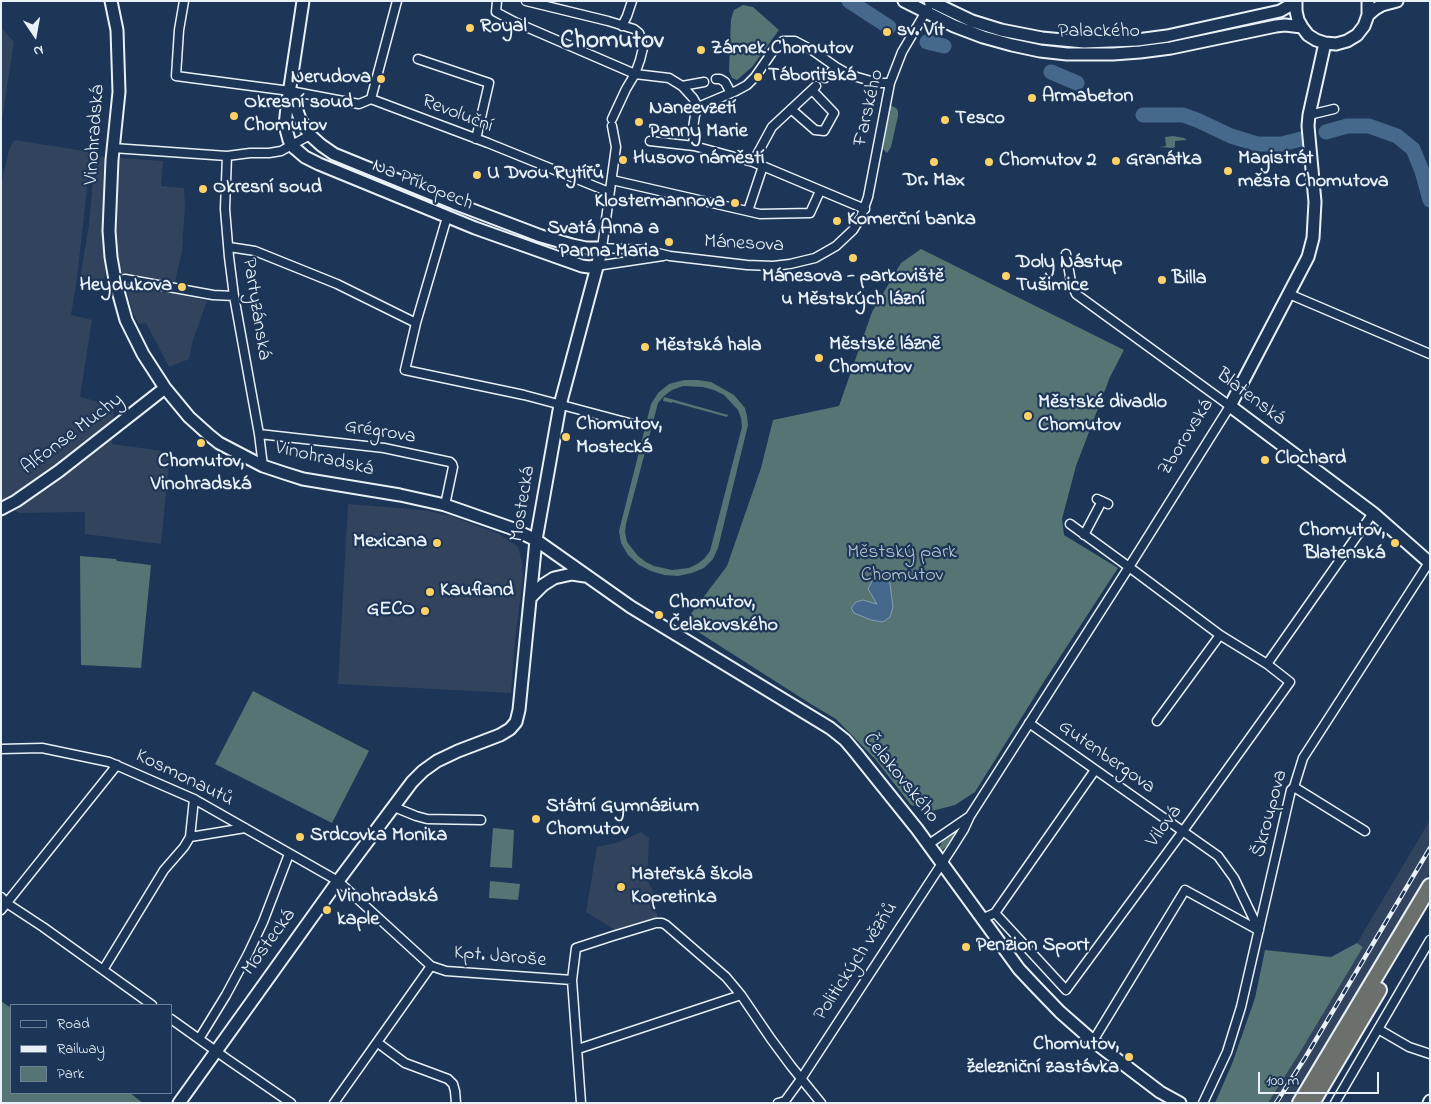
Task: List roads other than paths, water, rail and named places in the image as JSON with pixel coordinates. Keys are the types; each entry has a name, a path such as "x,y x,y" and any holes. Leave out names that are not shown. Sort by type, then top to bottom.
{"highway":[{"path":"1300,1103 1430,886"},
{"path":"1312,1103 1430,904"}],"street":[{"name":"Vinohradská","path":"111,1 117,30 119,92 113,148 109,231 114,280 126,320 143,354 164,388 209,435 225,446 263,466 303,479 400,495 445,506 511,528 536,540"},
{"name":"Revoluční","path":"184,1 179,30 176,76 290,91 359,104 371,99 609,192"},
{"name":"Na Příkopech","path":"303,1 285,125 292,146 319,164 448,217 582,266 596,266"},
{"path":"371,99 397,1"},
{"path":"497,1 496,12 635,74 669,78 682,86 698,107 692,128 694,146"},
{"path":"526,1 634,29 639,33 643,48 635,74"},
{"path":"622,26 628,16 632,1"},
{"name":"Palackého","path":"904,1 929,4 1000,30 1042,38 1084,42 1137,40 1168,36 1280,11 1296,2"},
{"path":"1368,1 1368,16"},
{"path":"1296,2 1298,20 1308,35 1325,43 1336,44 1347,41 1357,35 1374,9 1397,1"},
{"name":"Palackého","path":"929,4 968,32 1040,51 1085,54 1113,54 1155,50 1276,26 1302,27"},
{"name":"Farského","path":"861,217 865,209 873,177 890,83 902,52 929,4"},
{"path":"698,107 742,88 751,81 783,41 795,41 850,75 890,83"},
{"name":"Zborovská","path":"942,863 1029,722 1230,406 1308,257 1313,238 1315,202 1309,120 1325,43"},
{"path":"418,58 489,83 476,139"},
{"path":"825,78 836,68"},
{"name":"Mostecká","path":"179,1103 211,1048 412,782 437,761 500,735 510,729 516,722 519,710 536,540 560,405 602,248 616,147 612,123 626,89 635,74"},
{"path":"716,79 725,82 731,93"},
{"path":"682,86 704,82"},
{"path":"753,162 772,127 791,109 814,88 834,113 824,131 815,130 791,109"},
{"name":"Na Příkopech","path":"290,91 300,119 310,136 334,154 540,236 572,246 602,248"},
{"path":"1309,120 1334,109"},
{"path":"113,148 227,156 281,151 310,136"},
{"path":"650,141 694,146 753,162 865,209"},
{"name":"Partyzánská","path":"227,156 225,209 229,257 263,466"},
{"path":"748,211 763,166"},
{"path":"612,180 760,214 810,213 820,191"},
{"path":"448,217 416,323 405,370 524,395 633,424"},
{"name":"Mánesova","path":"602,248 644,250 670,256 747,265 773,266 815,258 836,246 853,230 861,217"},
{"path":"229,247 255,251 337,284 416,323"},
{"name":"Blatenská","path":"1066,254 1071,282 1076,294 1373,512 1429,562"},
{"name":"Mánesova","path":"596,266 670,256"},
{"path":"124,279 213,295 234,296"},
{"path":"1288,294 1430,354"},
{"name":"Alfonse Muchy","path":"1,509 16,501 59,471 164,388"},
{"name":"Grégrova","path":"259,434 384,448 450,462 452,467 445,506"},
{"path":"1084,535 1103,501"},
{"path":"1070,524 1220,635 1267,664 1373,512"},
{"name":"Čelakovského","path":"536,540 631,607 830,728 844,740 929,844 1019,969 1060,1012 1093,1041 1160,1092 1180,1103"},
{"name":"Škroupova","path":"1203,1103 1227,1052 1241,1007 1291,790 1294,787 1303,758 1429,562"},
{"path":"530,598 543,585 554,578 572,574 586,576"},
{"path":"1158,721 1220,635"},
{"name":"Vilová","path":"995,913 1066,990 1290,682 1267,664"},
{"name":"Gutenbergova","path":"1029,722 1218,856 1234,878 1259,930"},
{"name":"Kosmonautů","path":"1,749 42,748 117,765 194,799 338,881"},
{"path":"1,910 8,904 36,865 117,765"},
{"path":"982,919 995,913 1095,770"},
{"path":"1294,787 1365,830"},
{"path":"103,970 164,870 190,837 194,799"},
{"path":"394,807 416,816 427,818 481,820"},
{"name":"Zborovská","path":"929,844 970,816"},
{"path":"190,837 245,828"},
{"name":"Mostecká","path":"199,1039 248,954 263,922 289,854"},
{"name":"Politických vězňů","path":"783,1102 801,1079 942,863"},
{"name":"Kpt. Jaroše","path":"338,881 432,966 446,971 572,980"},
{"path":"1093,1041 1185,890 1259,930"},
{"path":"1,897 8,904 151,1004"},
{"path":"582,1103 572,980 576,948 656,923 666,925 726,977 741,995 771,1040 821,1103"},
{"path":"1335,1103 1430,940"},
{"path":"334,1103 432,966"},
{"path":"578,1049 741,995"},
{"path":"172,1020 291,1103"},
{"path":"1378,1029 1409,1047 1430,1054"},
{"path":"378,1043 405,1063 448,1080 456,1091 456,1103"}],"waterway":[{"path":"849,1 889,27"},
{"path":"927,42 944,46"},
{"path":"1051,72 1077,83"},
{"path":"1143,115 1183,115 1231,136 1257,144 1282,144 1301,139"},
{"path":"1326,132 1347,126 1369,126 1397,136 1413,149 1422,171 1430,200"}],"railway":[{"path":"1276,1103 1305,1058 1430,848"}],"place":[{"name":"Royal","path":"470,28"},
{"name":"sv. Vít","path":"887,32"},
{"name":"Zámek Chomutov","path":"701,50"},
{"name":"Táboritská","path":"758,77"},
{"name":"Nerudova","path":"381,79"},
{"name":"Armabeton","path":"1032,98"},
{"name":"Okresní soud Chomutov","path":"234,116"},
{"name":"Tesco","path":"945,120"},
{"name":"Naneevzetí Panny Marie","path":"639,122"},
{"name":"Husovo náměstí","path":"623,160"},
{"name":"Granátka","path":"1116,161"},
{"name":"Dr. Max","path":"934,162"},
{"name":"Chomutov 2","path":"989,162"},
{"name":"Magistrát města Chomutova","path":"1228,171"},
{"name":"U Dvou Rytířů","path":"477,175"},
{"name":"Okresní soud","path":"203,189"},
{"name":"Klostermannova","path":"735,203"},
{"name":"Komerční banka","path":"837,221"},
{"name":"Svatá Anna a Panna Maria","path":"669,242"},
{"name":"Mánesova - parkoviště u Městských lázní","path":"853,258"},
{"name":"Doly Nástup Tušimice","path":"1006,276"},
{"name":"Billa","path":"1162,280"},
{"name":"Heydukova","path":"182,287"},
{"name":"Městská hala","path":"645,347"},
{"name":"Městské lázně Chomutov","path":"819,358"},
{"name":"Městské divadlo Chomutov","path":"1028,416"},
{"name":"Chomutov, Mostecká","path":"566,437"},
{"name":"Chomutov, Vinohradská","path":"201,443"},
{"name":"Clochard","path":"1265,460"},
{"name":"Mexicana","path":"437,543"},
{"name":"Chomutov, Blatenská","path":"1395,543"},
{"name":"Kaufland","path":"430,592"},
{"name":"GECO","path":"425,611"},
{"name":"Chomutov, Čelakovského","path":"659,615"},
{"name":"Státní Gymnázium Chomutov","path":"536,819"},
{"name":"Srdcovka Monika","path":"300,837"},
{"name":"Mateřská škola Kopretinka","path":"621,887"},
{"name":"Vinohradská kaple","path":"327,910"},
{"name":"Penzion Sport","path":"966,947"},
{"name":"Chomutov, železniční zastávka","path":"1129,1057"}],"district":[{"name":"Chomutov","path":"612,43"}],"park label":[{"name":"Městský park Chomutov","path":"902,566"}]}
